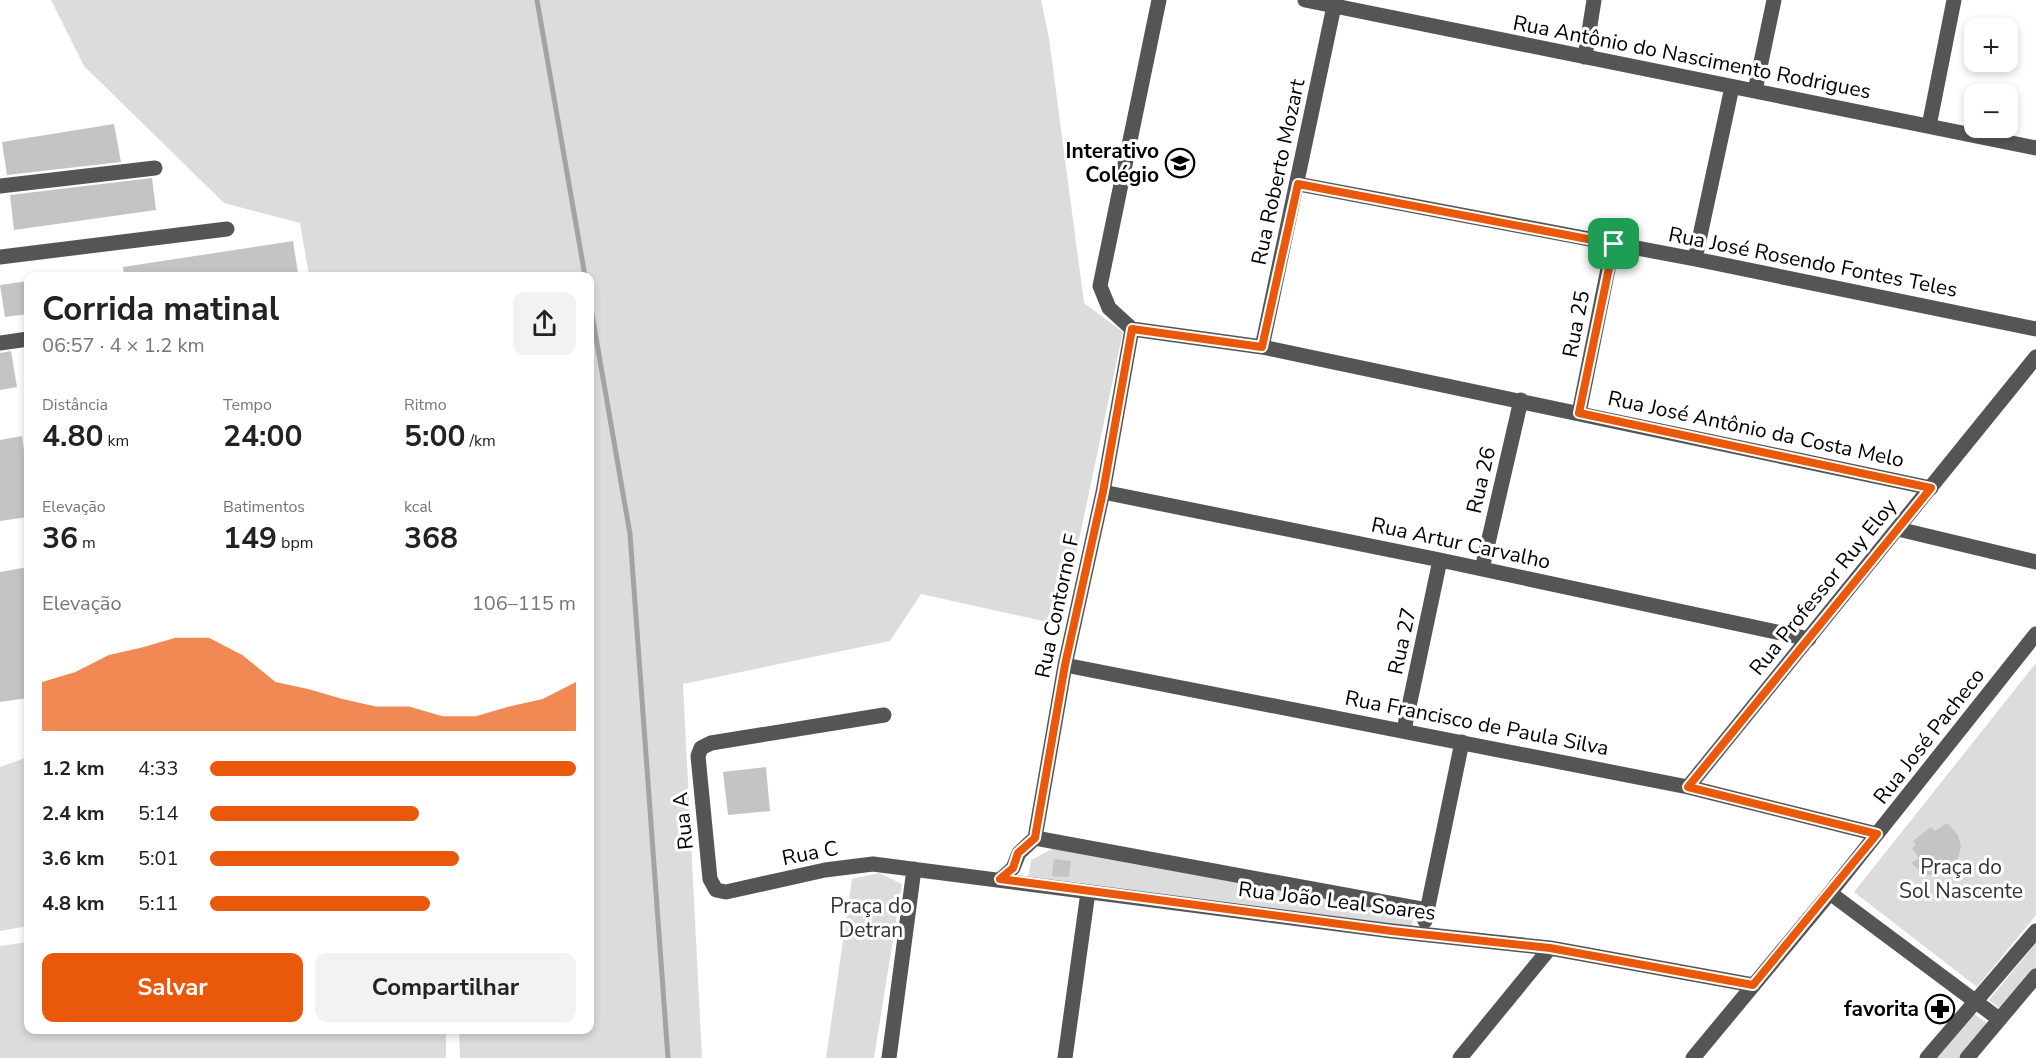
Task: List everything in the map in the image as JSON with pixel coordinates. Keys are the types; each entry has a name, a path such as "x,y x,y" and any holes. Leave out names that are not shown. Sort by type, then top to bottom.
{"street":[{"path":"1132,329 1109,308 1100,286 1160,0"},
{"name":"Rua Antônio do Nascimento Rodrigues","path":"1305,0 2036,148"},
{"path":"1585,57 1594,0"},
{"path":"1755,92 1774,0"},
{"path":"1929,126 1954,0"},
{"name":"Rua Roberto Mozart","path":"1262,347 1334,6"},
{"path":"1695,259 1732,87"},
{"path":"0,186 155,168"},
{"name":"Rua José Rosendo Fontes Teles","path":"1298,184 1695,259 2036,329"},
{"path":"0,256 227,229"},
{"name":"Rua 25","path":"1579,413 1614,244"},
{"name":"Rua José Antônio da Costa Melo","path":"1132,329 1262,347 1931,488"},
{"name":"Rua Contorno F","path":"1035,838 1065,665 1103,492 1132,329"},
{"path":"0,343 24,340"},
{"name":"Rua Professor Ruy Eloy","path":"1688,787 2036,357"},
{"name":"Rua 26","path":"1482,569 1521,400"},
{"name":"Rua Artur Carvalho","path":"1103,492 1440,560 1809,639"},
{"path":"1898,529 2036,562"},
{"name":"Rua 27","path":"1404,730 1440,560"},
{"name":"Rua José Pacheco","path":"1693,1058 1830,893 2036,634"},
{"name":"Rua Francisco de Paula Silva","path":"1065,665 1688,787 1877,834"},
{"name":"Rua A","path":"716,890 710,879 698,756 701,748 711,743 884,715"},
{"path":"1424,933 1462,741"},
{"path":"1000,879 1013,868 1018,853 1035,838"},
{"name":"Rua João Leal Soares","path":"1035,838 1427,910"},
{"name":"Rua C","path":"716,890 726,892 850,866 873,864 914,869"},
{"path":"889,1058 914,869"},
{"name":"Rua João Leal Soares","path":"914,869 1550,948 1753,985"},
{"path":"1065,1058 1088,892"},
{"path":"1830,893 1999,1019"},
{"path":"1927,1058 2036,931"},
{"path":"1460,1058 1550,948"},
{"path":"1967,1058 2036,976"}],"green space":[{"path":"51,0 1041,0 1049,38 1084,303 1123,332 1061,625 921,594 890,641 683,684 702,1058 460,1058 459,1034 594,1034 594,272 308,272 300,223 224,203 84,66"},
{"name":"Praça do Sol Nascente","path":"2036,663 2036,915 1977,987 1854,892"},
{"path":"24,758 24,927 0,931 0,767"},
{"path":"1054,848 1413,915 1412,928 1028,878 1031,860"},
{"name":"Praça do Detran","path":"879,873 902,884 874,1058 826,1058 852,879"},
{"path":"24,943 24,1034 446,1034 446,1058 0,1058 0,946"},
{"path":"2036,943 2036,972 2004,1011 1989,1000"},
{"path":"1970,1011 1991,1026 1964,1058 1931,1058"}],"building":[{"path":"114,124 121,162 7,175 2,142"},
{"path":"152,178 156,210 14,230 10,195"},
{"path":"293,241 298,272 124,272 123,267"},
{"path":"24,282 24,315 5,317 0,285"},
{"path":"11,351 17,387 0,390 0,353"},
{"path":"22,436 24,518 0,521 0,440"},
{"path":"24,568 24,699 0,702 0,572"},
{"path":"766,767 770,811 728,815 723,772"},
{"path":"1947,823 1958,835 1961,847 1958,858 1943,874 1925,875 1911,863 1919,858 1912,848 1916,845 1913,841 1931,827 1935,831"},
{"path":"1054,859 1071,861 1069,877 1052,876"}],"waterway":[{"path":"537,0 584,272"},
{"path":"594,326 630,534 668,1058"}],"place":[{"name":"Interativo Colégio","path":"1180,163"},
{"name":"favorita","path":"1940,1009"}],"route":[{"path":"1298,184 1614,244 1579,413 1931,488 1688,787 1877,834 1753,985 1550,948 1392,931 1000,879 1013,868 1018,853 1035,838 1065,665 1103,492 1132,329 1262,347 1298,184"}]}
